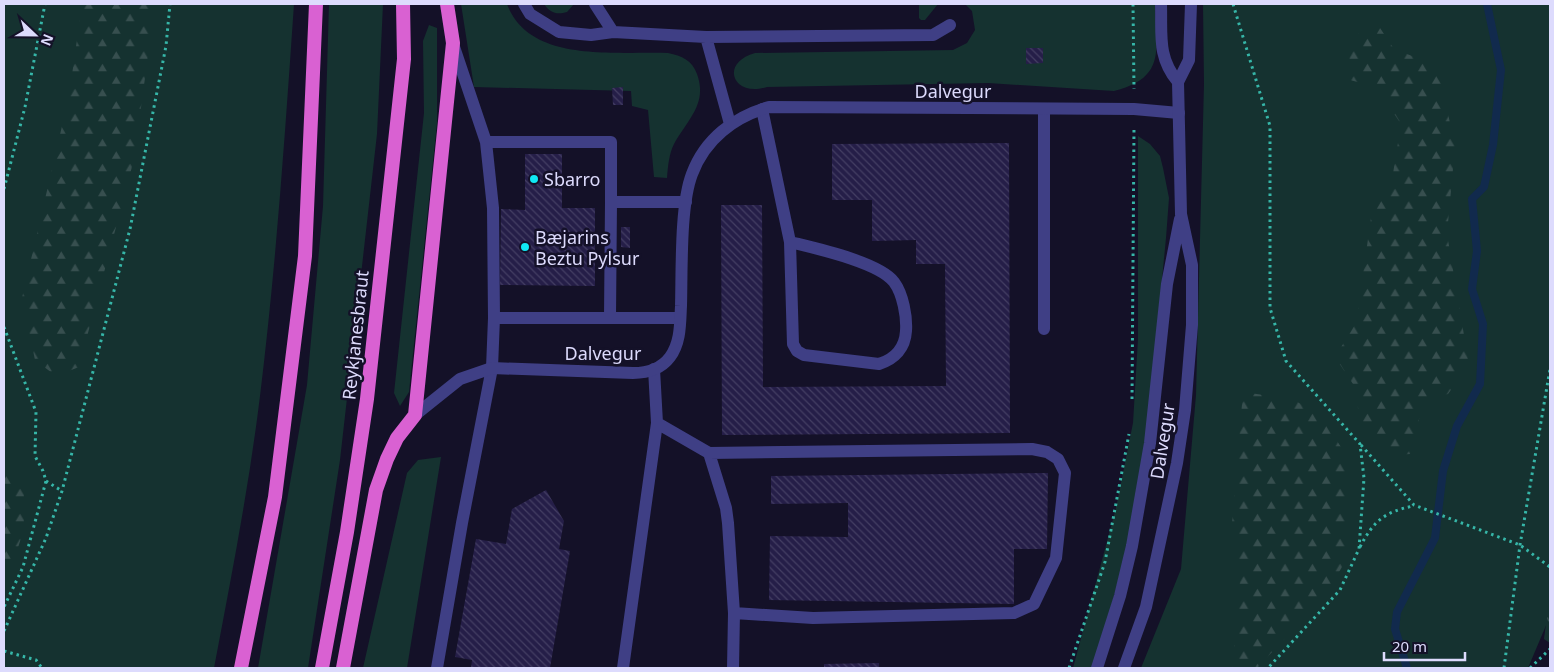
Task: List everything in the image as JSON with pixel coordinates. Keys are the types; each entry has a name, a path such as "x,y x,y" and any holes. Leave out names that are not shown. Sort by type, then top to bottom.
{"highway":[{"path":"241,668 275,497 305,256 316,4"},
{"name":"Reykjanesbraut","path":"322,668 347,532 367,399 404,59 403,4"},
{"path":"343,668 376,490 397,438 415,415 453,43 447,4"}],"street":[{"path":"524,4 530,14 559,32 591,35 613,32 706,37 933,35 950,25"},
{"path":"595,4 613,32"},
{"path":"1161,4 1162,54 1168,70 1178,82"},
{"name":"Dalvegur","path":"1124,668 1146,607 1177,463 1185,410 1192,325 1192,265 1181,214 1178,82 1189,60 1191,4"},
{"path":"706,37 730,124"},
{"path":"437,668 462,523 492,368 494,318 493,208 486,142 453,43"},
{"name":"Dalvegur","path":"415,415 460,380 492,368 633,374 654,370 670,356 676,346 680,318 686,202 692,174 698,159 708,145 730,124 762,109 769,107 1134,109 1179,113"},
{"path":"762,109 790,242 793,344 796,352 804,355 879,364 891,360 903,347 906,330 902,301 894,282 854,260 790,242"},
{"path":"1044,109 1044,329"},
{"path":"486,142 611,142 610,318"},
{"path":"610,202 686,202"},
{"name":"Dalvegur","path":"1097,668 1120,596 1132,546 1150,443 1166,284 1181,214"},
{"path":"494,318 680,318"},
{"path":"623,668 657,423 654,370"},
{"path":"657,423 709,453 1032,449 1047,452 1058,459 1065,473 1056,558 1034,604 1027,608 1014,613 813,618 734,613"},
{"path":"709,453 726,508 734,613 733,668"}],"path":[{"path":"4,189 25,107 45,4"},
{"path":"4,631 46,538 62,491 130,229 166,46 170,4"},
{"path":"1132,404 1133,4"},
{"path":"1233,4 1270,126 1270,308 1286,361 1414,505 1520,545 1550,567"},
{"path":"4,327 36,412 34,456 43,471 46,481 23,567 4,607"},
{"path":"1504,668 1520,545 1550,369"},
{"path":"1069,668 1105,562 1129,432"},
{"path":"1359,549 1364,478 1360,444"},
{"path":"46,481 62,491"},
{"path":"1268,668 1340,590 1370,528 1390,511 1414,505"},
{"path":"1530,668 1550,649"},
{"path":"4,651 36,660 42,668"}],"green space":[{"path":"4,4 294,4 284,151 266,347 256,430 214,668 4,668"},
{"path":"82,4 155,4 134,159 79,367 56,376 35,360 22,298 69,96"},
{"path":"329,4 383,4 377,134 340,460 308,668 258,668 307,385 323,206"},
{"path":"461,4 507,4 518,23 534,37 554,45 576,50 600,52 668,53 682,57 689,62 697,74 700,94 690,119 672,148 667,178 654,177 648,110 632,106 631,91 474,87"},
{"path":"544,4 574,4 567,12 554,13"},
{"path":"919,4 938,4 925,20 921,20 919,18"},
{"path":"965,4 1155,4 1155,60 1151,70 1143,78 1114,91 988,83 767,87 755,89 746,88 739,84 735,78 734,71 737,64 755,53 953,50 967,43 975,30 972,11"},
{"path":"1203,4 1550,4 1550,616 1528,668 1141,668 1181,569 1196,395 1204,84"},
{"path":"429,25 437,28 437,123 409,392 400,406 394,393 424,113 423,41"},
{"path":"1380,28 1394,49 1438,66 1455,147 1447,234 1469,365 1448,394 1424,400 1410,454 1386,456 1359,416 1355,387 1335,357 1356,323 1372,211 1391,186 1401,124 1376,87 1350,80 1349,50 1360,31"},
{"path":"1138,136 1150,144 1160,156 1169,198 1146,444 1127,547 1100,649 1092,668 1073,668 1116,508 1133,423 1138,339"},
{"path":"1243,392 1292,399 1319,414 1345,453 1350,524 1342,567 1323,598 1257,668 1232,668 1240,580 1232,524"},
{"path":"441,457 407,668 363,668 407,473 418,460"},
{"path":"4,469 9,470 23,482 25,509 20,542 4,578"},
{"path":"1550,602 1550,643 1544,639"}],"building":[{"path":"1026,48 1043,48 1043,63 1026,64"},
{"path":"623,87 623,105 613,105 612,88"},
{"path":"1009,143 1010,433 722,435 721,205 762,205 763,387 946,386 945,264 916,264 916,240 872,241 872,200 832,200 832,144"},
{"path":"525,154 562,154 562,208 595,208 595,286 500,285 501,209 525,210"},
{"path":"621,227 630,227 630,248 621,247"},
{"path":"1048,473 1047,549 1014,549 1014,604 769,600 770,536 848,537 848,503 771,504 771,476"},
{"path":"546,490 564,521 559,549 570,551 550,668 471,668 472,660 455,657 476,539 506,544 512,509"},
{"path":"879,663 879,668 824,668 824,664"}],"waterway":[{"path":"1407,668 1395,629 1397,612 1435,538 1443,471 1457,426 1480,384 1483,324 1472,289 1477,251 1472,199 1484,187 1493,145 1501,70 1487,4"}],"place":[{"name":"Sbarro","path":"534,179"},
{"name":"Bæjarins Beztu Pylsur","path":"525,247"}]}
